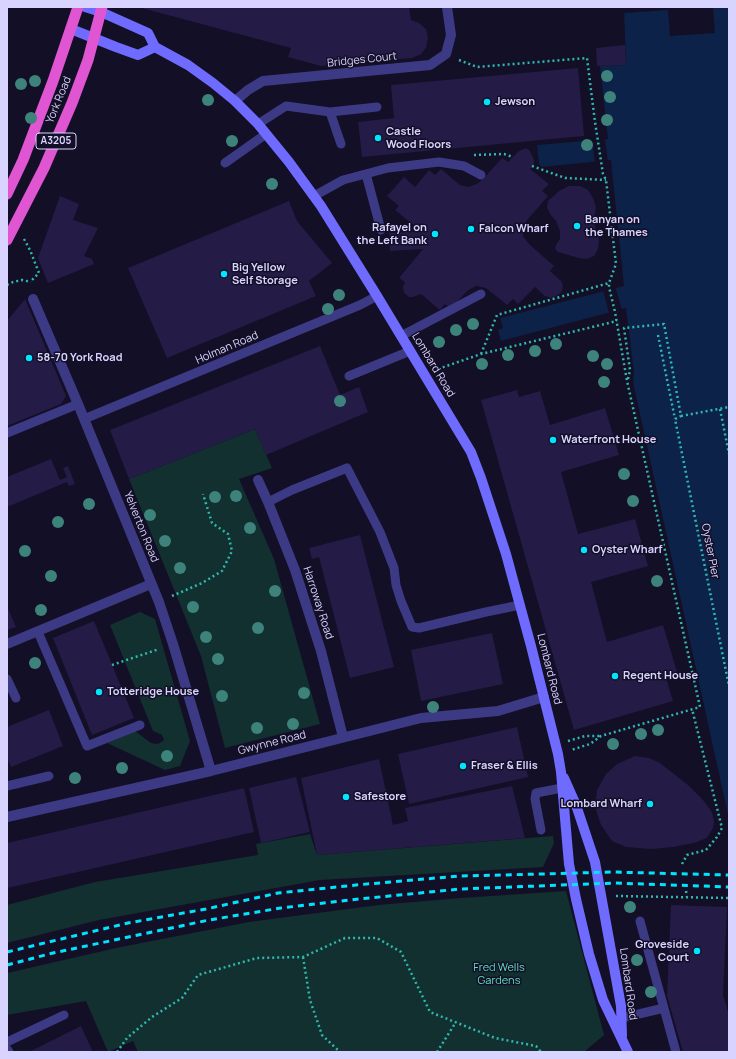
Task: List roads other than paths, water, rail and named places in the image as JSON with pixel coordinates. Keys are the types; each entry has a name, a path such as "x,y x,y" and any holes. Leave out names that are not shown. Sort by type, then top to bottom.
{"highway":[{"name":"York Road","path":"7,194 23,160 53,82 78,7"},
{"name":"York Road","path":"7,240 44,168 72,103 88,60 101,9"}],"main road":[{"name":"Lombard Road","path":"85,7 101,9 148,33 155,47 188,65 213,83 235,101 258,124 290,162 314,196 377,296 471,452 486,492 506,554 558,754 569,864 576,899 603,1000 628,1052"},
{"path":"71,29 94,37 116,48 138,54 155,47"},
{"name":"Lombard Road","path":"561,772 576,805 595,862 621,1006 622,1038"}],"street":[{"name":"Bridges Court","path":"235,101 248,90 263,81 430,65 446,54 451,35 447,7"},
{"name":"Yelverton Road","path":"33,299 78,404 159,602 211,771"},
{"name":"Harroway Road","path":"258,480 295,570 321,651 343,738"},
{"path":"7,644 151,584"},
{"name":"Gwynne Road","path":"7,817 211,771 421,718 498,711 544,697"}],"lane":[{"path":"258,124 286,106 330,112 377,107"},
{"path":"330,112 341,144"},
{"path":"225,164 266,134"},
{"path":"314,196 343,180 388,168 439,162 464,166 481,175"},
{"path":"366,174 381,230"},
{"path":"401,336 481,294"},
{"name":"Holman Road","path":"84,419 360,305 377,296"},
{"path":"349,376 410,351"},
{"path":"7,434 78,404"},
{"path":"268,502 292,490 347,468 380,532 394,568 396,585 401,601 412,627 419,628 520,605"},
{"path":"38,632 87,746 140,725"},
{"path":"7,678 16,698"},
{"path":"7,786 49,776"},
{"path":"541,830 535,799 536,793 562,788"},
{"path":"640,921 676,1052"},
{"path":"622,1018 664,1008"},
{"path":"7,1042 64,1015"}],"water":[{"path":"624,7 729,7 729,819 633,382 634,373 626,308 501,341 498,330 503,328 500,318 624,286 611,160 542,167 539,164 537,145 608,139 600,66 626,65"}],"railway":[{"path":"7,952 128,923 206,909 278,893 459,876 611,872 729,875"},
{"path":"7,965 53,953 209,920 281,908 359,899 460,889 615,883 729,887"}],"place":[{"name":"Jewson","path":"487,102"},
{"name":"Castle Wood Floors","path":"378,138"},
{"name":"Banyan on the Thames","path":"577,226"},
{"name":"Falcon Wharf","path":"471,229"},
{"name":"Rafayel on the Left Bank","path":"435,234"},
{"name":"Big Yellow Self Storage","path":"224,274"},
{"name":"58-70 York Road","path":"29,358"},
{"name":"Waterfront House","path":"553,440"},
{"name":"Oyster Wharf","path":"584,550"},
{"name":"Regent House","path":"615,676"},
{"name":"Totteridge House","path":"99,692"},
{"name":"Fraser & Ellis","path":"463,766"},
{"name":"Safestore","path":"346,797"},
{"name":"Lombard Wharf","path":"650,804"},
{"name":"Groveside Court","path":"697,951"}],"park label":[{"name":"Fred Wells Gardens","path":"499,974"}]}
